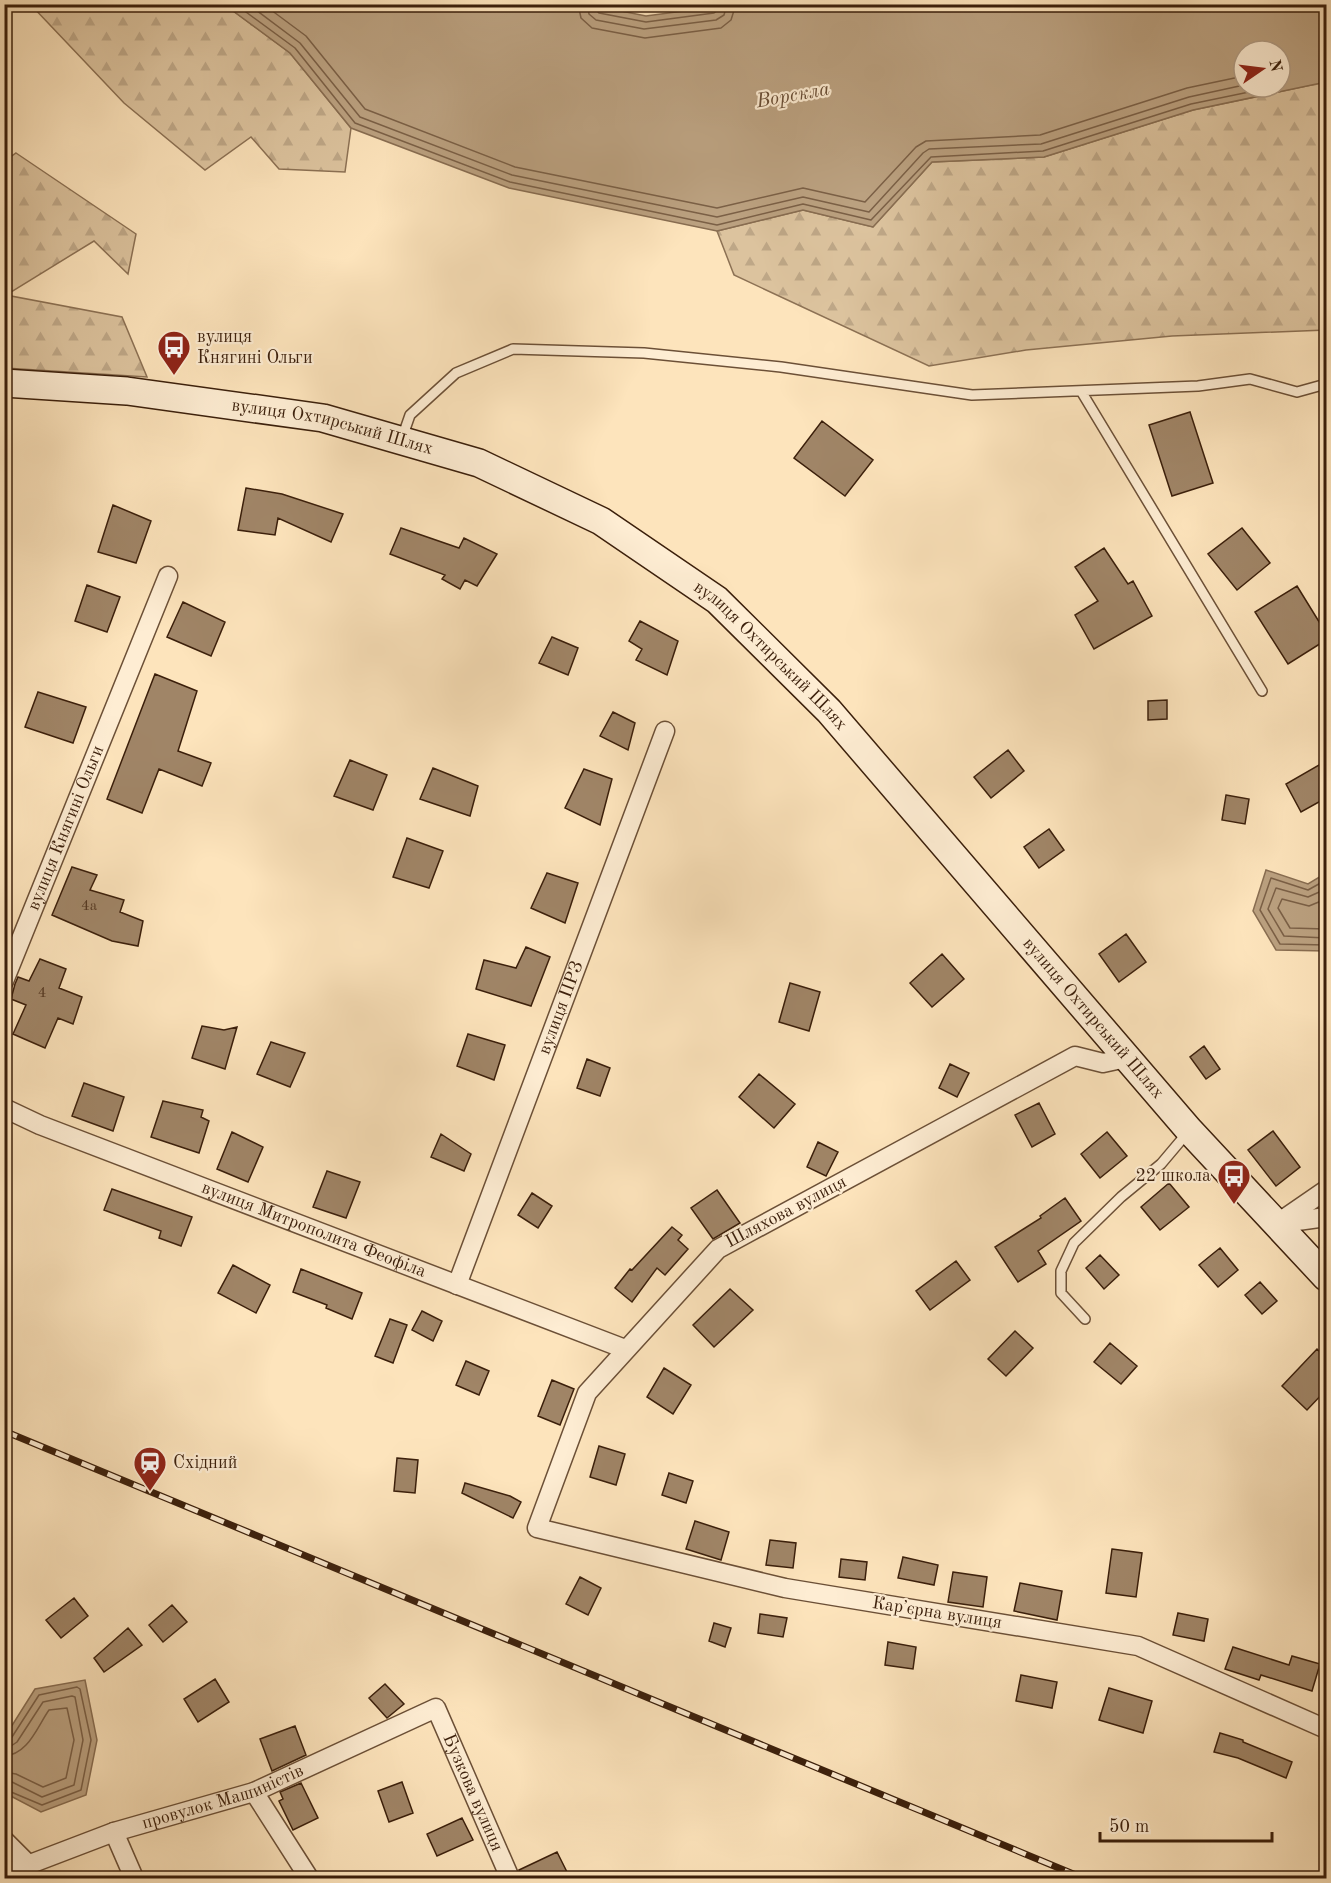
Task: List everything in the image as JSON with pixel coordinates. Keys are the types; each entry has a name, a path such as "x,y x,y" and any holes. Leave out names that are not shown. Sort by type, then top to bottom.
{"main road":[{"name":"вулиця Охтирський Шлях","path":"4,383 127,391 313,417 479,463 601,521 717,600 829,711 1189,1130 1326,1277"}],"street":[{"name":"вулиця Княгині Ольги","path":"4,981 168,576"},
{"name":"вулиця ПРЗ","path":"457,1285 665,731"},
{"name":"Шляхова вулиця","path":"537,1528 586,1392 718,1250 1075,1056 1103,1064 1126,1058"},
{"name":"вулиця Митрополита Феофіла","path":"4,1108 40,1125 625,1349"},
{"path":"1278,1223 1326,1190"},
{"path":"1278,1223 1326,1217"},
{"name":"Карʼєрна вулиця","path":"537,1528 785,1588 1138,1646 1326,1729"},
{"name":"провулок Машиністів","path":"4,1874 114,1832 254,1792 436,1708"},
{"name":"Бузкова вулиця","path":"436,1708 510,1878"},
{"path":"254,1792 309,1878"},
{"path":"114,1832 134,1878"},
{"path":"4,1840 29,1865"}],"lane":[{"path":"402,441 410,415 456,373 513,349 644,353 759,365 972,395 1198,386 1250,379 1297,392 1326,384"},
{"path":"1081,391 1262,691"},
{"path":"1085,1319 1061,1293 1061,1271 1074,1243 1120,1197 1161,1164 1189,1130"}],"green space":[{"path":"31,5 225,5 290,53 351,128 345,172 279,169 251,137 205,170 124,103"},
{"path":"1326,82 1326,330 1172,336 1026,350 929,366 734,275 717,231 803,210 873,227 932,162 1044,157 1193,110 1245,99 1292,99 1292,89"},
{"path":"16,153 136,234 128,274 94,241 6,295 122,317 147,377 5,368 5,161"}],"water":[{"name":"Ворскла","path":"586,4 646,16 736,4 1326,5 1326,82 1292,89 1292,39 1232,39 1232,99 1245,99 1193,110 1044,157 932,162 873,227 803,210 717,231 509,188 351,128 290,53 225,5"},
{"path":"1266,870 1308,884 1326,873 1326,951 1276,950 1253,911"},
{"path":"85,1680 97,1740 86,1795 41,1812 5,1793 6,1735 35,1689"}],"building":[{"path":"1190,412 1213,483 1172,496 1149,425"},
{"path":"822,421 873,460 845,496 794,458"},
{"path":"246,488 282,494 343,514 331,542 278,518 275,535 238,530"},
{"path":"113,505 151,521 136,563 98,552"},
{"path":"401,528 459,548 464,538 497,554 477,586 465,580 460,589 442,579 445,575 390,554"},
{"path":"1242,528 1270,563 1237,590 1208,554"},
{"path":"1104,548 1128,584 1133,581 1152,616 1094,649 1075,615 1098,601 1075,567"},
{"path":"87,585 120,597 107,632 75,621"},
{"path":"1297,586 1326,633 1326,640 1288,664 1255,612"},
{"path":"183,602 225,622 211,656 167,637"},
{"path":"640,621 678,641 667,675 636,660 642,649 629,641"},
{"path":"552,637 578,648 568,675 539,663"},
{"path":"155,674 197,691 178,751 211,763 202,786 159,769 142,813 107,799"},
{"path":"38,692 86,707 73,743 25,727"},
{"path":"1167,700 1167,719 1148,720 1148,701"},
{"path":"613,712 635,723 628,750 600,736"},
{"path":"1008,750 1024,771 991,798 974,777"},
{"path":"350,760 387,775 373,810 334,796"},
{"path":"1326,761 1326,798 1301,812 1286,784"},
{"path":"433,768 478,786 470,816 420,799"},
{"path":"584,769 612,779 600,825 565,808"},
{"path":"1226,795 1249,799 1245,824 1222,820"},
{"path":"1049,829 1064,850 1039,868 1024,847"},
{"path":"407,838 443,851 429,888 393,877"},
{"path":"72,867 97,875 90,890 124,900 120,912 143,921 138,946 112,941 52,915"},
{"path":"547,873 578,883 565,923 531,908"},
{"path":"1126,934 1146,962 1119,982 1099,954"},
{"path":"526,947 550,957 531,1006 476,989 484,960 516,968"},
{"path":"942,954 964,979 932,1007 910,983"},
{"path":"40,959 66,969 59,988 82,997 73,1024 58,1018 45,1048 13,1034 26,1005 11,999 18,977 29,981"},
{"path":"790,983 820,992 809,1031 779,1022"},
{"path":"202,1026 224,1030 237,1027 225,1069 192,1058"},
{"path":"468,1034 505,1045 494,1080 457,1066"},
{"path":"271,1042 305,1053 290,1087 257,1074"},
{"path":"1204,1046 1220,1069 1206,1079 1190,1057"},
{"path":"587,1059 610,1068 600,1096 577,1088"},
{"path":"950,1064 969,1073 957,1097 939,1088"},
{"path":"759,1074 795,1104 774,1128 739,1097"},
{"path":"84,1083 124,1097 113,1131 72,1116"},
{"path":"163,1101 203,1110 201,1117 209,1121 199,1153 151,1137"},
{"path":"1039,1103 1055,1134 1032,1147 1015,1115"},
{"path":"1273,1131 1300,1167 1276,1186 1248,1150"},
{"path":"232,1132 263,1147 248,1182 217,1169"},
{"path":"1107,1132 1127,1156 1100,1178 1081,1154"},
{"path":"441,1134 471,1154 464,1171 431,1157"},
{"path":"818,1142 838,1152 826,1176 807,1167"},
{"path":"327,1171 360,1182 346,1218 313,1207"},
{"path":"1169,1183 1189,1207 1160,1230 1141,1207"},
{"path":"112,1189 192,1217 181,1246 159,1238 161,1231 104,1210"},
{"path":"717,1190 740,1223 713,1239 691,1208"},
{"path":"532,1193 552,1206 538,1228 518,1215"},
{"path":"1065,1198 1081,1221 1038,1251 1046,1264 1018,1282 995,1247 1041,1218 1040,1216"},
{"path":"672,1227 682,1235 678,1240 688,1249 665,1275 657,1268 632,1302 615,1288 630,1269 632,1270"},
{"path":"1220,1248 1238,1270 1218,1287 1199,1265"},
{"path":"1100,1255 1119,1275 1104,1289 1086,1268"},
{"path":"956,1261 970,1280 930,1310 916,1291"},
{"path":"233,1265 270,1285 256,1313 218,1293"},
{"path":"301,1269 362,1293 352,1319 326,1308 327,1305 293,1292"},
{"path":"1260,1282 1277,1301 1262,1314 1245,1295"},
{"path":"730,1289 753,1310 714,1347 693,1325"},
{"path":"422,1311 442,1321 433,1341 412,1330"},
{"path":"390,1319 407,1325 393,1363 375,1356"},
{"path":"1015,1331 1033,1348 1006,1376 988,1359"},
{"path":"1110,1343 1137,1366 1121,1384 1094,1362"},
{"path":"1317,1349 1326,1358 1326,1390 1307,1410 1282,1386"},
{"path":"466,1361 489,1371 479,1395 456,1385"},
{"path":"664,1368 691,1385 673,1414 647,1397"},
{"path":"552,1380 574,1389 560,1425 538,1416"},
{"path":"599,1446 625,1454 616,1485 590,1477"},
{"path":"397,1458 418,1460 415,1493 394,1491"},
{"path":"669,1473 693,1481 686,1503 662,1495"},
{"path":"465,1483 510,1496 521,1502 513,1518 462,1493"},
{"path":"695,1521 729,1532 721,1560 686,1549"},
{"path":"770,1540 796,1543 793,1568 766,1565"},
{"path":"1112,1549 1142,1553 1136,1597 1106,1593"},
{"path":"903,1557 938,1565 934,1585 898,1578"},
{"path":"841,1559 867,1562 865,1580 839,1577"},
{"path":"953,1572 987,1577 983,1607 948,1602"},
{"path":"580,1577 601,1588 588,1615 566,1604"},
{"path":"1020,1583 1062,1591 1057,1620 1014,1611"},
{"path":"74,1598 88,1616 61,1638 46,1620"},
{"path":"172,1605 187,1622 163,1642 149,1625"},
{"path":"1178,1613 1208,1619 1204,1641 1173,1635"},
{"path":"760,1614 787,1618 783,1637 758,1633"},
{"path":"714,1623 731,1628 725,1647 709,1641"},
{"path":"128,1628 142,1645 104,1672 94,1658"},
{"path":"888,1642 916,1647 913,1669 885,1665"},
{"path":"1233,1647 1289,1665 1292,1656 1320,1664 1312,1691 1261,1675 1259,1680 1225,1669"},
{"path":"1021,1675 1057,1682 1052,1708 1016,1701"},
{"path":"215,1679 229,1702 198,1722 184,1699"},
{"path":"385,1684 404,1704 387,1718 369,1698"},
{"path":"1109,1688 1152,1701 1143,1733 1099,1720"},
{"path":"295,1726 306,1755 272,1771 260,1739"},
{"path":"1220,1733 1243,1740 1243,1742 1292,1762 1286,1778 1238,1758 1214,1752"},
{"path":"402,1782 413,1813 389,1822 378,1791"},
{"path":"301,1783 318,1818 293,1830 279,1801 283,1799 280,1792"},
{"path":"462,1818 473,1840 437,1856 427,1834"},
{"path":"557,1852 570,1878 521,1878 519,1870"}],"railway":[{"path":"4,1431 1083,1878"}],"place":[{"name":"вулиця Княгині Ольги","path":"174,376"},
{"name":"22 школа","path":"1234,1205"},
{"name":"Східний","path":"150,1492"}]}
